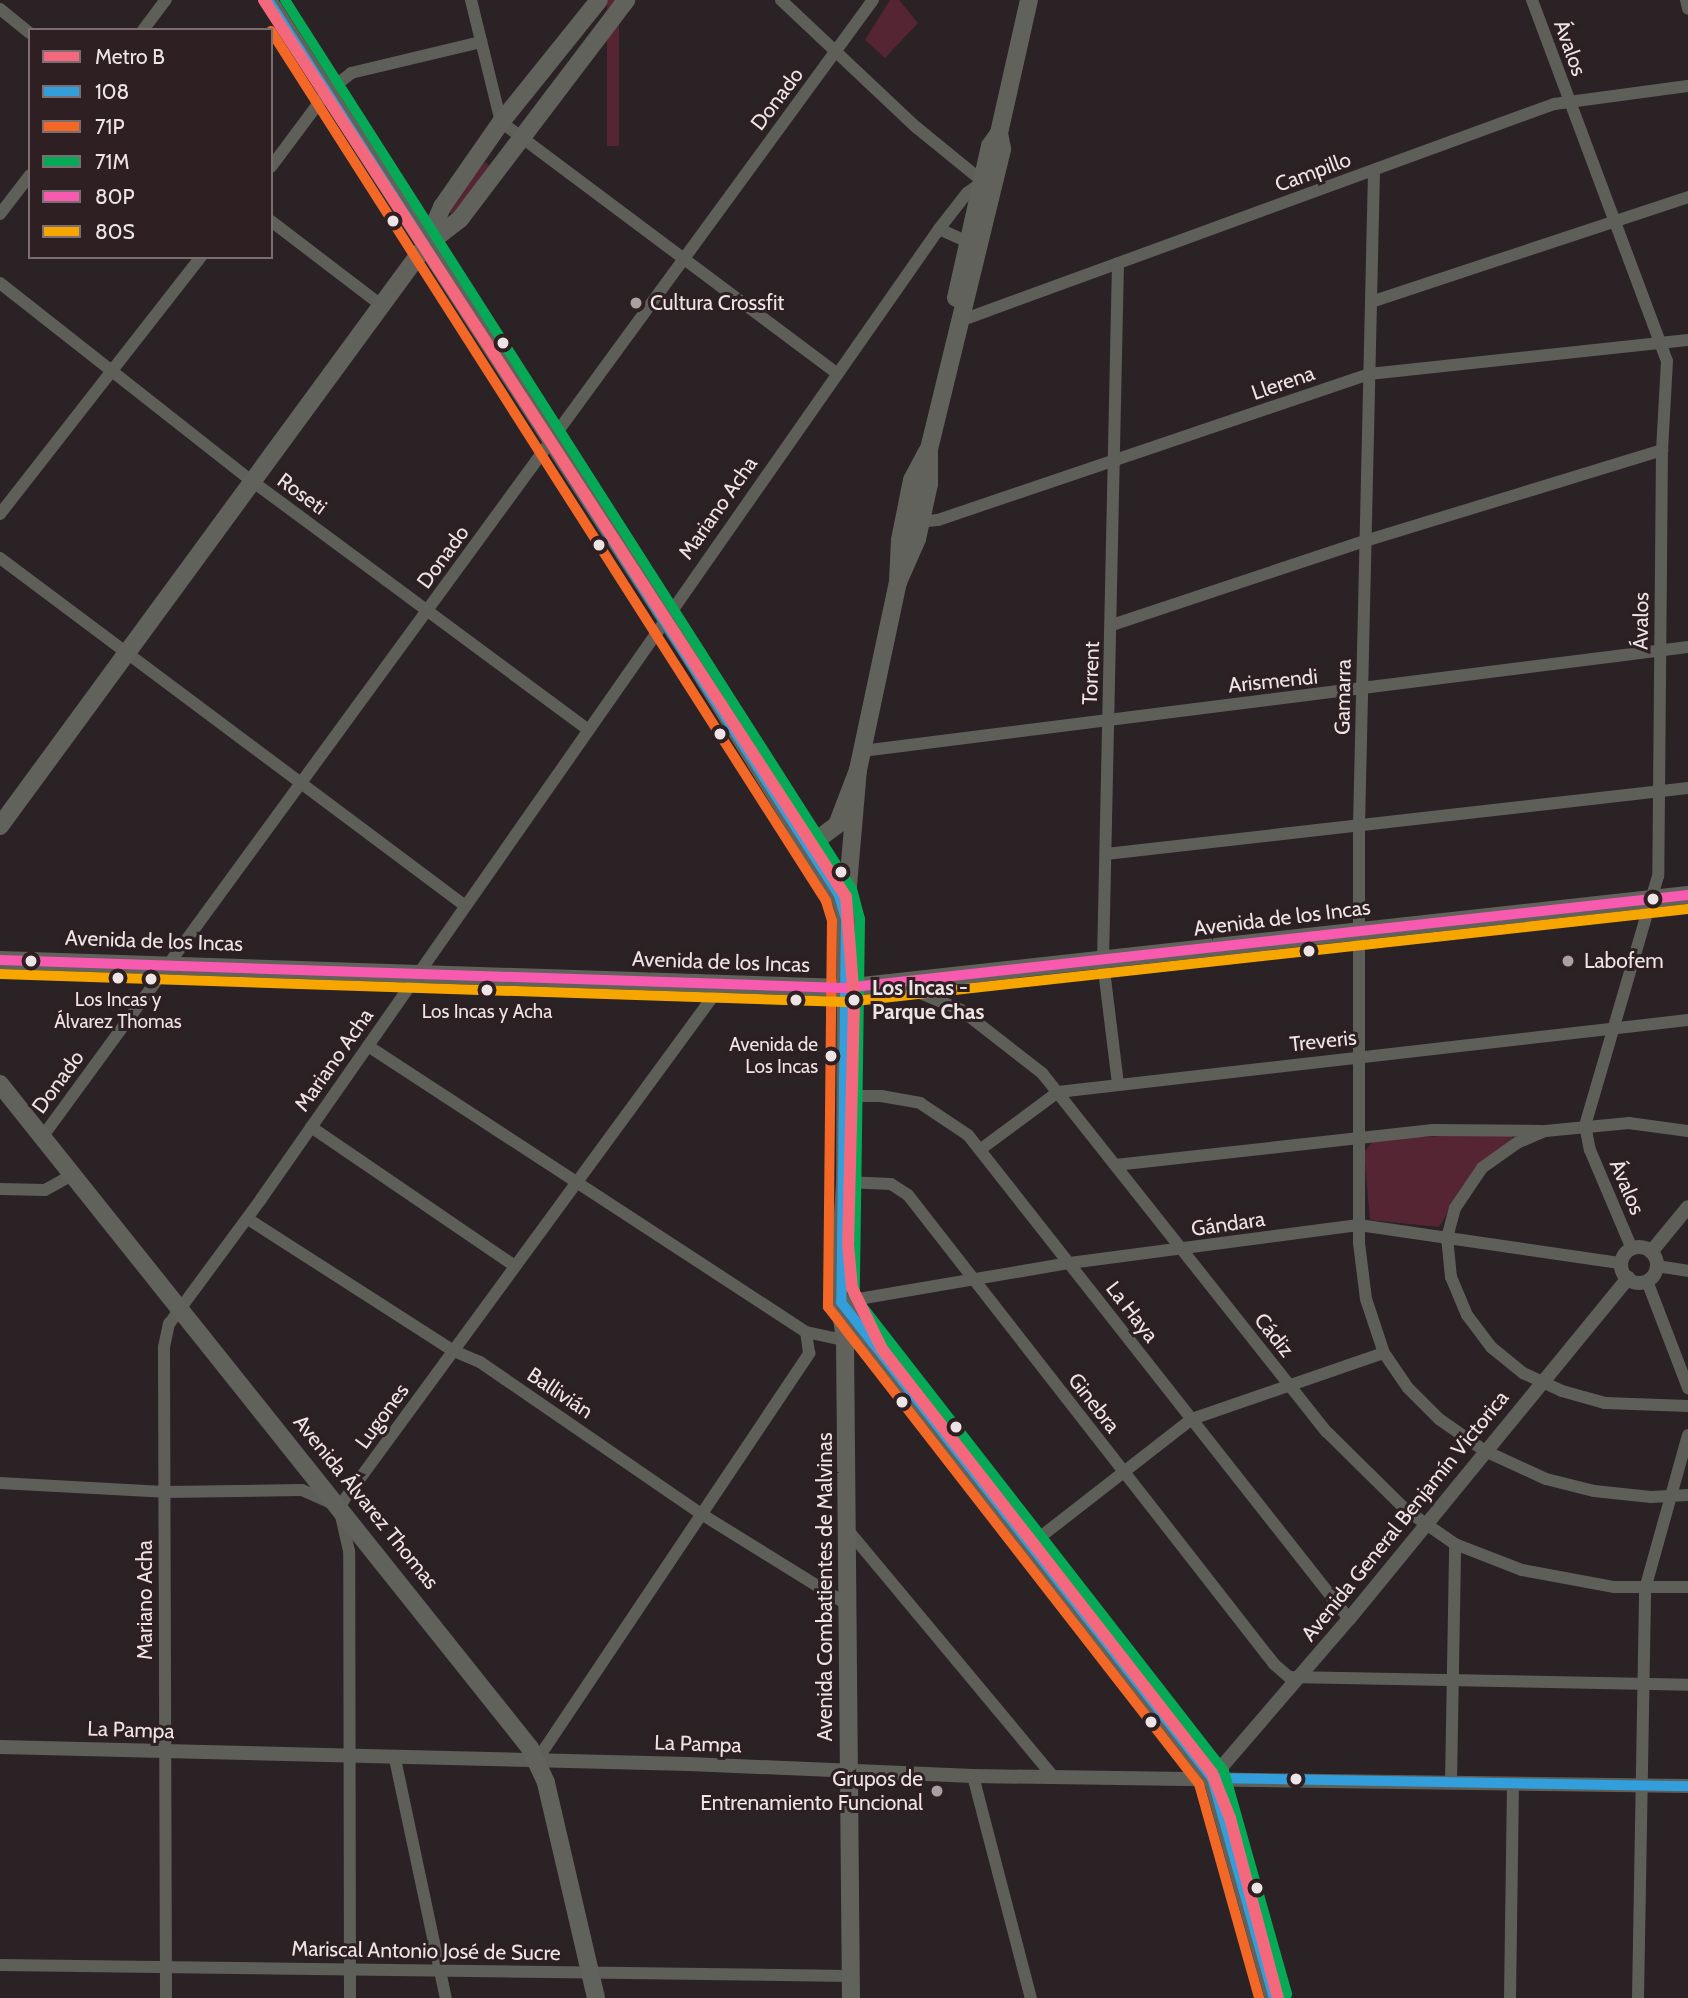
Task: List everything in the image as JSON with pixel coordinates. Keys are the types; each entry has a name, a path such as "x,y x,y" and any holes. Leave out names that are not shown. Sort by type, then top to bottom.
{"main road":[{"path":"268,0 665,617 839,895 846,919"},
{"path":"0,826 425,246 442,207 501,122 599,0"},
{"path":"425,246 444,236 460,219 519,136 626,0"},
{"path":"957,323 956,300 967,241 1002,149 999,133 1029,0"},
{"path":"846,919 858,770 912,521 929,484 929,449 957,323 967,303 987,185"},
{"path":"808,846 837,825 858,770"},
{"name":"Avenida de los Incas","path":"0,960 844,988 1688,895"},
{"name":"Avenida Combatientes de Malvinas","path":"846,919 845,1182 841,1303 845,1340 851,1998"},
{"name":"Avenida Álvarez Thomas","path":"3,1095 43,1136 182,1308 537,1760 596,1998"},
{"path":"841,1303 1212,1778 1274,1998"}],"street":[{"path":"145,28 166,0"},
{"path":"471,0 501,122 837,373"},
{"path":"781,0 836,53 987,185"},
{"name":"Donado","path":"43,1136 873,0"},
{"name":"Ávalos","path":"1532,0 1667,361 1662,450 1658,876 1586,1125 1590,1150 1632,1249"},
{"path":"1686,0 1688,9"},
{"path":"0,9 28,31"},
{"path":"273,164 327,92 363,68 481,42"},
{"name":"Campillo","path":"957,323 1118,262 1569,102 1688,86"},
{"name":"Gamarra","path":"1374,171 1359,825 1357,1057 1359,1225 1366,1299 1384,1353 1421,1402 1485,1451 1567,1485 1626,1496 1688,1495"},
{"path":"0,214 28,179"},
{"name":"Mariano Acha","path":"166,1998 164,1347 169,1324 248,1219 665,617 939,229 962,198 987,185"},
{"path":"1371,302 1688,197"},
{"path":"273,223 381,305"},
{"path":"939,229 967,241"},
{"path":"0,514 199,259"},
{"name":"Torrent","path":"1118,262 1103,961 1118,1084"},
{"name":"Roseti","path":"0,283 252,481 587,729"},
{"name":"Llerena","path":"912,521 1113,462 1368,374 1688,340"},
{"path":"1112,625 1365,541 1662,450"},
{"path":"0,558 300,786 464,905"},
{"name":"Arismendi","path":"862,751 1109,719 1363,691 1688,647"},
{"path":"1106,854 1688,788"},
{"name":"Lugones","path":"340,1507 513,1265 576,1184 722,984"},
{"name":"Cádiz","path":"898,984 940,999 985,1026 1026,1057 1058,1092 1288,1384 1368,1479 1424,1525 1455,1544 1522,1570 1583,1583 1645,1589 1688,1587"},
{"name":"Treveris","path":"981,1149 1058,1092 1688,1020"},
{"path":"368,1046 806,1332 845,1340"},
{"name":"La Haya","path":"844,1096 905,1098 933,1108 954,1122 981,1149 1349,1619"},
{"path":"1115,1165 1358,1136 1433,1130 1545,1131 1629,1122 1688,1131"},
{"path":"312,1127 513,1265"},
{"path":"1545,1131 1517,1143 1482,1168 1455,1208 1447,1237 1451,1277 1478,1332 1507,1361 1541,1383 1605,1403 1688,1406"},
{"path":"0,1189 45,1190 74,1174"},
{"name":"Ginebra","path":"845,1182 899,1187 1274,1664 1298,1680"},
{"path":"1651,1252 1688,1207"},
{"name":"Ballivián","path":"248,1219 454,1351 480,1362 703,1515 848,1605"},
{"name":"Gándara","path":"841,1303 1070,1263 1359,1225 1621,1263"},
{"path":"1647,1281 1628,1278 1621,1263 1632,1249 1651,1252"},
{"path":"1651,1252 1657,1266"},
{"path":"1657,1266 1688,1271"},
{"path":"1647,1281 1657,1266"},
{"name":"Avenida General Benjamín Victorica","path":"1212,1778 1349,1619 1628,1278"},
{"path":"1647,1281 1688,1388"},
{"path":"537,1760 809,1353 806,1332"},
{"path":"1030,1545 1192,1419 1384,1353"},
{"path":"1638,1998 1645,1589 1688,1435"},
{"path":"0,1483 164,1492 302,1490 340,1507 349,1550 347,1758 351,1998"},
{"path":"847,1529 1052,1776"},
{"path":"1451,1783 1455,1544"},
{"path":"1298,1680 1688,1685"},
{"name":"La Pampa","path":"0,1747 347,1758 537,1760 973,1776 1688,1786"},
{"path":"394,1759 446,1998"},
{"path":"973,1776 1031,1998"},
{"path":"1510,1998 1513,1784"},
{"name":"Mariscal Antonio José de Sucre","path":"0,1965 851,1976"}],"shaded area":[{"path":"607,0 619,0 619,146 607,146"},
{"path":"890,0 899,0 918,23 885,58 865,40"},
{"path":"485,162 491,167 452,214 446,209"},
{"path":"1511,1133 1513,1142 1456,1199 1439,1227 1370,1220 1364,1152 1375,1139"}],"metro line":[{"name":"B","path":"264,0 846,897 854,1002 848,1244 852,1288 882,1349 1212,1773 1230,1818 1278,1998"}],"transit line":[{"name":"108","path":"268,0 839,895 846,919 841,1302 1212,1778 1274,1998"},
{"name":"71M","path":"285,0 852,889 860,919 855,1297 1224,1771 1287,1994"},
{"name":"71P","path":"273,34 826,901 832,921 828,1307 1199,1784 1259,1998"},
{"name":"80P","path":"0,960 844,988 1688,895"},
{"name":"80S","path":"0,974 846,1002 1688,909"},
{"name":"108","path":"1212,1778 1688,1786"}],"place":[{"name":"Cultura Crossfit","path":"636,303"},
{"name":"Labofem","path":"1568,961"},
{"name":"Los Incas y Álvarez Thomas","path":"118,978"},
{"name":"Los Incas y Acha","path":"487,990"},
{"name":"Los Incas - Parque Chas","path":"854,1000"},
{"name":"Avenida de Los Incas","path":"831,1056"},
{"name":"Grupos de Entrenamiento Funcional","path":"937,1791"}]}
